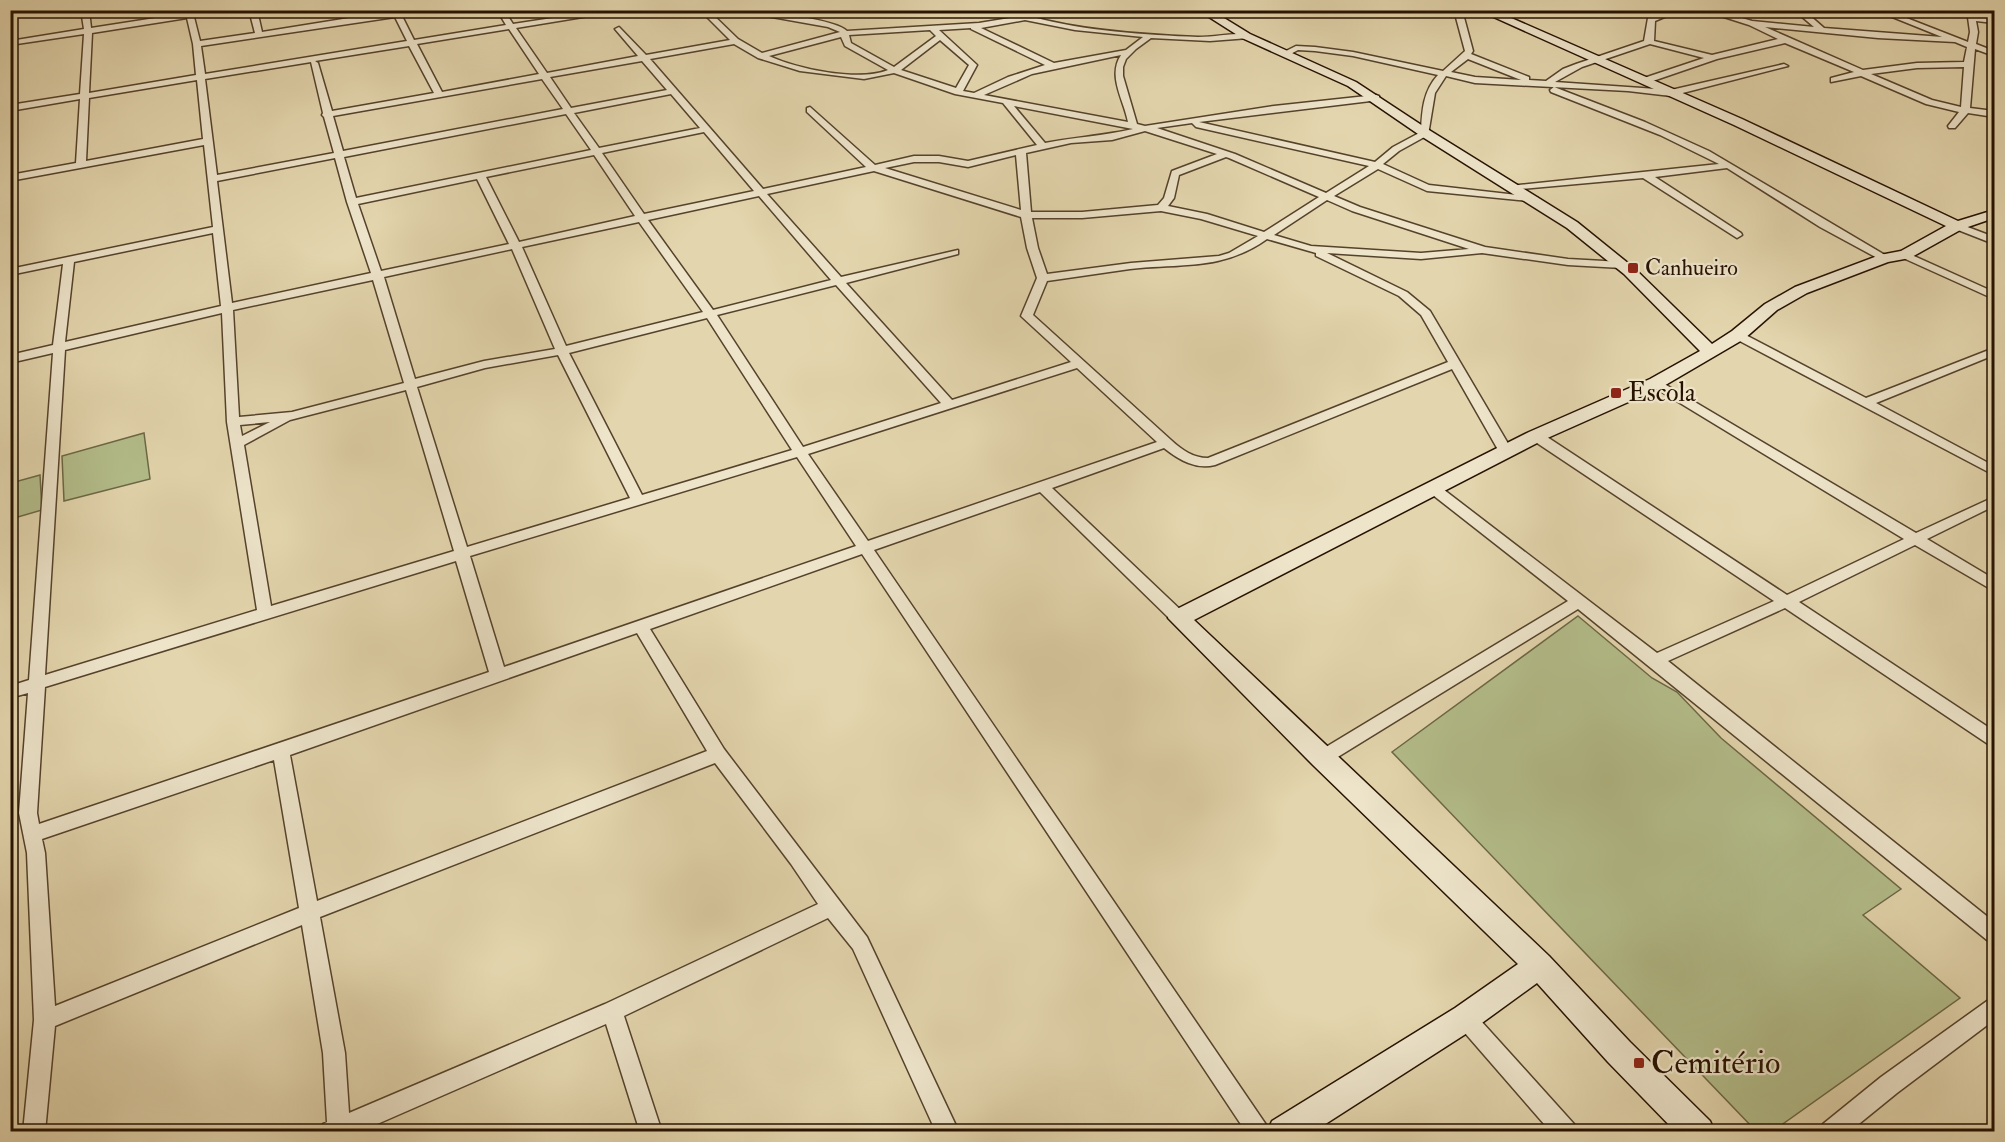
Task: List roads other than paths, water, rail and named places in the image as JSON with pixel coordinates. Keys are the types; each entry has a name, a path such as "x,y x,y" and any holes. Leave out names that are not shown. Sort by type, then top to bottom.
{"street":[{"path":"10,14 35,10"},
{"path":"81,165 88,32 85,10"},
{"path":"10,43 225,10"},
{"path":"253,10 259,35"},
{"path":"500,10 710,315 800,452 866,546 1260,1131"},
{"path":"703,10 737,41 762,56 778,64 818,73 871,76 894,70 919,53 937,33"},
{"path":"736,10 830,25 844,33 848,44 894,70 975,96 1147,128 1227,154 1325,197 1395,223 1484,250 1568,262 1622,265"},
{"path":"1004,10 1025,19 1057,27 1150,35 1217,38 1246,36"},
{"path":"762,56 844,33 874,30 937,33 1025,19 1049,10"},
{"path":"1203,10 1246,36 1327,71 1376,98 1425,133 1572,225 1622,265 1711,352"},
{"path":"1425,133 1426,109 1431,89 1442,75 1463,61 1469,51 1458,10"},
{"path":"1650,42 1651,20 1678,10"},
{"path":"1705,10 1752,23 1878,36 1953,40"},
{"path":"1804,10 1804,15 1821,29"},
{"path":"1878,10 1953,40 1993,52"},
{"path":"1487,11 1671,93 1957,226 1995,241"},
{"path":"197,44 396,12 439,95"},
{"path":"10,108 589,14"},
{"path":"1952,126 1965,111 1968,65 1973,45 1971,14 1995,21"},
{"path":"190,16 197,44 219,229 227,308 233,422 265,613"},
{"path":"1752,23 1929,102 1965,111 1995,114"},
{"path":"974,27 1053,66"},
{"path":"619,28 838,281 949,404"},
{"path":"937,33 973,65 958,92"},
{"path":"975,96 1004,79 1053,66 1126,52 1150,35"},
{"path":"1644,81 1711,57 1786,40"},
{"path":"326,115 737,41"},
{"path":"1545,85 1555,76 1650,42 1711,57"},
{"path":"1287,54 1296,48 1334,51 1475,80 1617,87 1671,93 1784,66"},
{"path":"1126,52 1118,77 1132,114 1133,126"},
{"path":"1466,55 1680,140 1729,165 1830,231 1885,258"},
{"path":"312,60 352,202 378,277 409,386 498,674"},
{"path":"1834,80 1861,72 1909,64 1968,65"},
{"path":"212,179 674,91"},
{"path":"10,359 227,308 378,277 872,167 927,158 968,164 1071,140 1112,137 1184,122 1376,98"},
{"path":"1006,102 1043,147"},
{"path":"810,110 872,167 1026,215 1082,215 1161,208 1203,216 1310,249 1404,294 1416,302 1435,327 1506,452"},
{"path":"1184,122 1377,165 1427,188 1534,200"},
{"path":"352,202 707,129"},
{"path":"1043,278 1140,265 1220,259 1252,245 1377,165 1396,149 1425,133"},
{"path":"10,178 208,141"},
{"path":"1021,153 1026,215 1032,251 1043,278 1027,316 1186,459 1196,463 1210,462 1455,363"},
{"path":"1161,208 1168,198 1175,173 1227,154"},
{"path":"1512,188 1576,179 1647,176 1729,165"},
{"path":"480,176 516,246 562,351 638,500"},
{"path":"1647,176 1737,235"},
{"path":"1179,618 1536,436 1656,383 1738,335 1771,308 1801,290 1885,258 1905,255 1957,226 1995,214"},
{"path":"10,272 219,229"},
{"path":"1310,249 1421,256 1484,250"},
{"path":"233,422 292,416 409,386 430,378 484,365 562,351 954,252"},
{"path":"1905,255 1995,296"},
{"path":"34,1131 45,1020 36,853 28,813 59,348 69,260"},
{"path":"1738,335 1995,471"},
{"path":"1867,402 1995,351"},
{"path":"10,692 800,452 1078,364"},
{"path":"1656,383 1995,586"},
{"path":"236,444 292,416"},
{"path":"1536,436 1995,739"},
{"path":"33,834 281,751 1166,443"},
{"path":"1042,487 1539,965 1619,1052 1699,1131"},
{"path":"1434,489 1655,660 1995,934"},
{"path":"1655,660 1788,601 1995,501"},
{"path":"1322,758 1579,602"},
{"path":"640,625 718,754 860,943 948,1131"},
{"path":"281,751 334,1053 336,1130 612,1011 831,907"},
{"path":"45,1020 118,993 309,913 505,839 718,754"},
{"path":"1283,1131 1465,1018 1539,965"},
{"path":"1831,1131 1889,1085 1995,1008"},
{"path":"612,1011 651,1131"},
{"path":"1465,1018 1566,1131"}],"place":[{"name":"Canhueiro","path":"1633,268"},
{"name":"Escola","path":"1616,393"},
{"name":"Cemitério","path":"1639,1063"}]}
